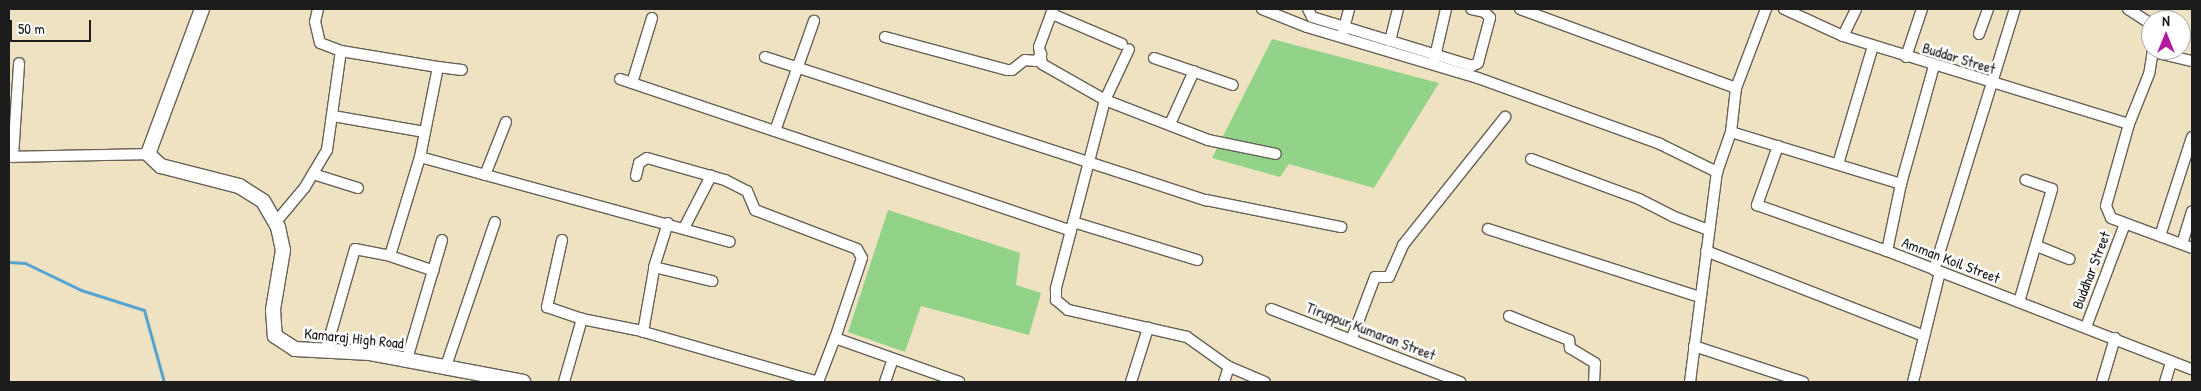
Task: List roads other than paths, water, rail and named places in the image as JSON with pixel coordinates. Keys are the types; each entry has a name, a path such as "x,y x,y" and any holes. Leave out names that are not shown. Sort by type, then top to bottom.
{"street":[{"path":"19,63 11,157 148,154 202,9"},
{"path":"318,9 315,22 320,43 342,51 462,70"},
{"path":"1262,9 1341,38 1434,60 1469,65 1477,64 1490,18 1485,12 1471,9"},
{"path":"1308,9 1312,17 1390,41 1434,60 1660,144 1717,172"},
{"path":"1341,38 1350,9"},
{"path":"1390,41 1398,9"},
{"path":"1434,60 1446,9"},
{"path":"1520,9 1736,88"},
{"path":"1690,382 1717,172 1731,132 1736,88 1766,9"},
{"name":"Buddar Street","path":"1784,9 1843,36 1934,66 2129,124"},
{"path":"1843,36 1856,9"},
{"path":"1906,57 1922,9"},
{"path":"1979,34 1988,9"},
{"path":"1913,382 1937,271 2015,9"},
{"path":"2128,9 2141,17"},
{"path":"1265,382 1229,367 1187,337 1068,310 1056,300 1056,288 1105,100 1125,47 1052,11 1040,47 1042,64 1105,100 1208,140 1276,154"},
{"path":"632,84 652,18"},
{"path":"775,131 799,68 814,21"},
{"path":"885,37 1007,70 1012,70 1020,62 1036,60 1040,54"},
{"path":"1838,164 1873,46"},
{"path":"273,219 280,217 313,174 327,150 342,51"},
{"path":"765,57 1206,200 1341,227"},
{"path":"1154,58 1234,85"},
{"path":"2151,60 2149,74 2129,124 2106,206 2111,218 2187,246 2192,212"},
{"path":"390,256 420,157 438,66"},
{"path":"1887,251 1901,184 1934,66"},
{"path":"1170,124 1194,71"},
{"path":"620,80 1072,226 1197,260"},
{"path":"333,116 425,132"},
{"path":"1352,338 1375,277 1388,277 1403,245 1505,117"},
{"path":"485,175 506,122"},
{"path":"1731,132 1901,184"},
{"path":"2160,236 2192,138"},
{"name":"Amman Koil Street","path":"1778,146 1757,205 1887,251 2192,369"},
{"name":"Kamaraj High Road","path":"148,154 161,166 239,186 263,201 273,219 283,250 273,310 275,336 295,349 326,350 407,359 523,382"},
{"path":"420,157 668,223 730,242"},
{"path":"562,240 547,307 582,319 644,332 818,382 835,338 862,253 857,248 755,210 747,191 711,176 647,158 639,164 636,176"},
{"path":"1531,159 1639,199 1672,216 1709,230"},
{"path":"313,174 358,188"},
{"path":"684,228 711,176"},
{"path":"2019,302 2037,246 2052,188 2026,180"},
{"path":"446,366 495,222"},
{"path":"644,332 654,267 668,223"},
{"name":"Buddhar Street","path":"2086,327 2125,224"},
{"path":"1488,229 1700,297"},
{"path":"407,359 442,240"},
{"path":"2037,246 2070,259"},
{"path":"326,350 355,249 390,256 434,272"},
{"path":"1706,251 1924,336"},
{"path":"654,267 712,281"},
{"name":"Tiruppur Kumaran Street","path":"1271,309 1352,338 1460,382"},
{"path":"1509,316 1568,340 1570,348 1595,363 1594,382"},
{"path":"564,382 582,319"},
{"path":"1131,382 1148,328"},
{"path":"835,338 958,382"},
{"path":"2102,382 2115,338"},
{"path":"1694,346 1803,382"},
{"path":"885,382 893,359"},
{"path":"2165,382 2171,362"},
{"path":"1224,382 1229,367"}],"waterway":[{"path":"9,262 25,263 81,290 144,310 164,382"}]}
